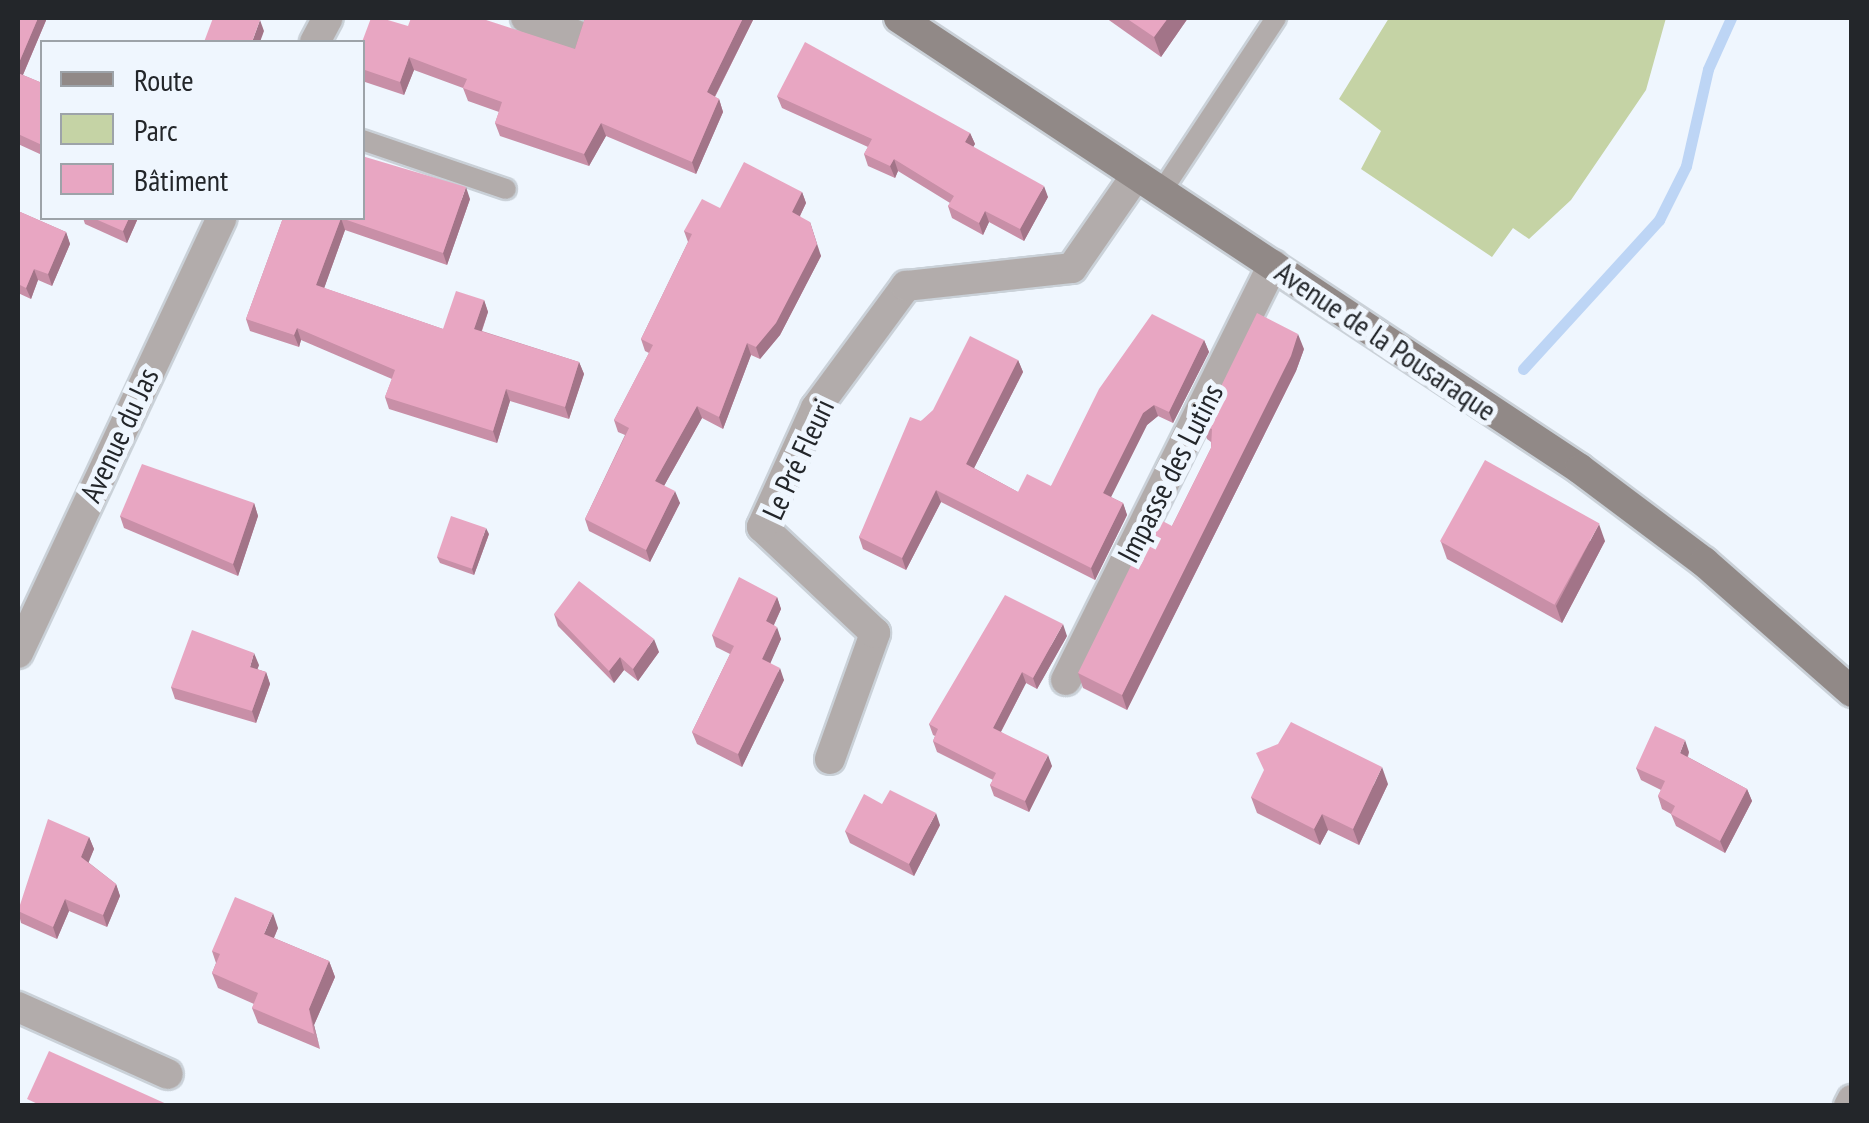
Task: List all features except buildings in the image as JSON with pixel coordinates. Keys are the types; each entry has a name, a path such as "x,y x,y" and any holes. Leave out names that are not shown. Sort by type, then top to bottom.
{"street":[{"path":"316,40 328,18"},
{"path":"526,18 576,34"},
{"name":"Avenue de la Pousaraque","path":"899,18 1580,470 1704,562 1852,692"},
{"name":"Le Pré Fleuri","path":"830,760 875,633 762,527 816,408 906,286 1072,268 1148,186"},
{"name":"Avenue du Jas","path":"18,654 221,220"},
{"name":"Impasse des Lutins","path":"1066,680 1273,265"},
{"path":"18,1007 168,1074"}],"lane":[{"path":"1148,186 1276,18"},
{"path":"365,141 506,188"}],"green space":[{"path":"1389,18 1666,18 1646,90 1571,200 1529,239 1513,228 1492,257 1361,169 1381,131 1339,99"}],"waterway":[{"path":"1523,369 1659,220 1686,166 1708,69 1731,18"}]}
